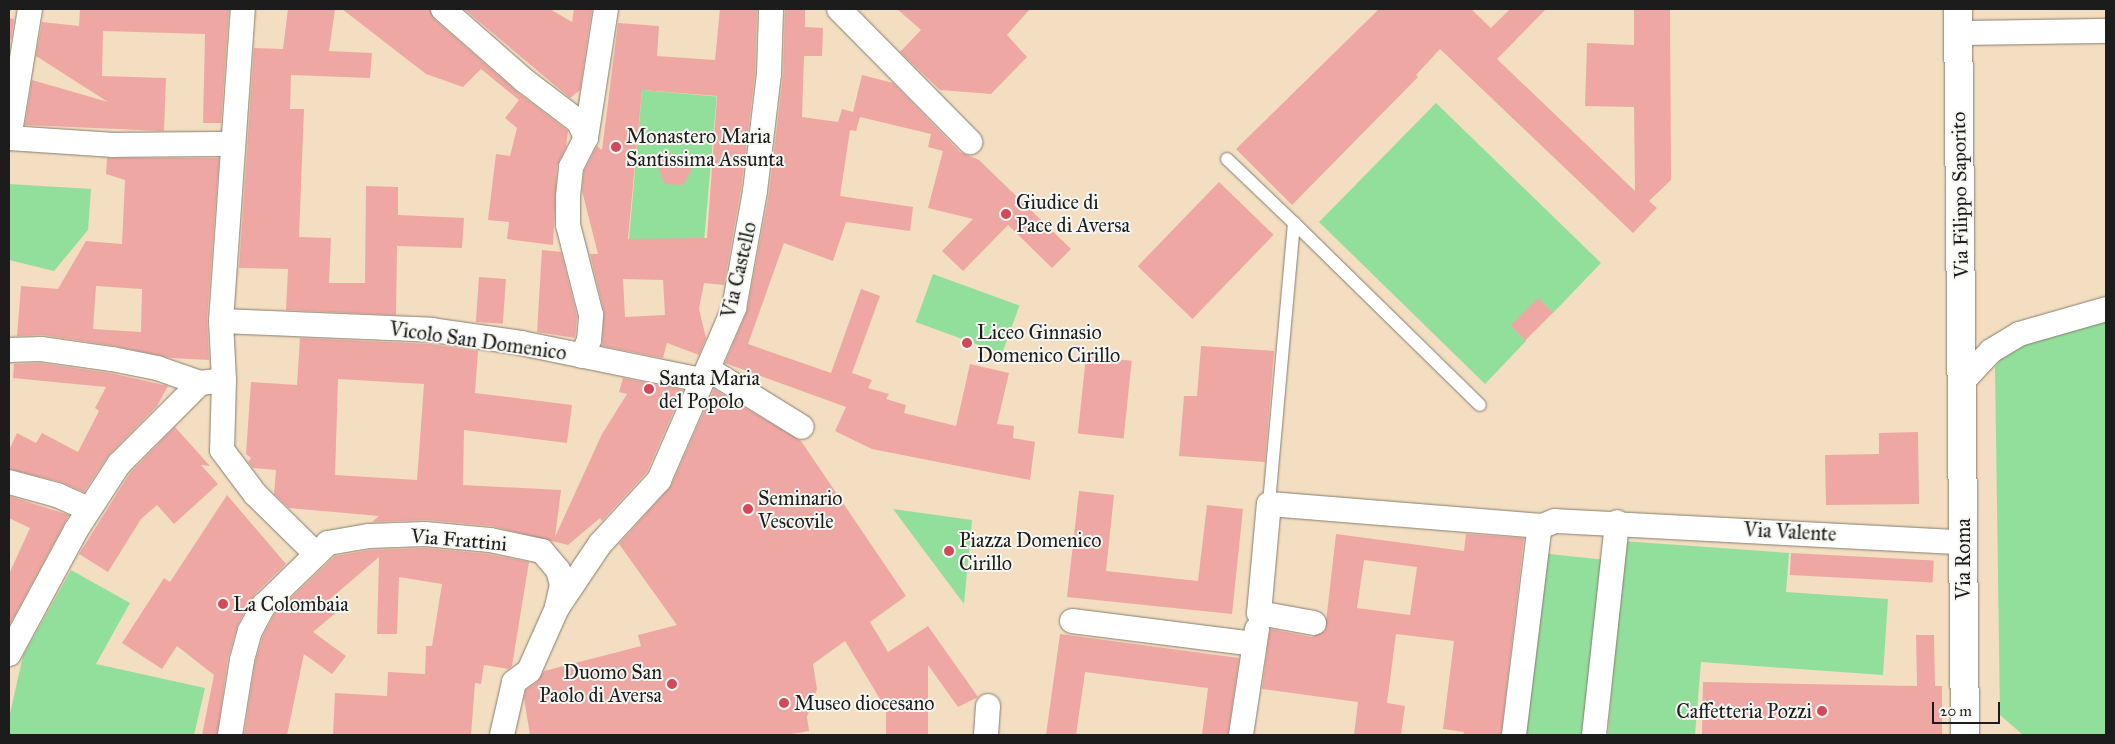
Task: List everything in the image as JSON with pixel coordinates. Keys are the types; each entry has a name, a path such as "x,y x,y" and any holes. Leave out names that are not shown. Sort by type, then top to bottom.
{"street":[{"path":"30,9 9,138 114,145 232,144"},
{"path":"243,9 221,321 224,380 222,450 255,494 316,554"},
{"path":"443,9 519,76 579,122 586,138"},
{"path":"582,356 589,340 591,315 568,225 568,196 571,167 586,138 606,9"},
{"name":"Via Castello","path":"502,735 514,682 529,671 557,608 600,544 659,480 734,308 747,249 769,74 771,9"},
{"path":"839,9 970,142"},
{"path":"1958,21 2106,31"},
{"name":"Via Filippo Saporito","path":"1958,21 1962,382"},
{"path":"1962,382 1990,351 2019,334 2106,309"},
{"name":"Vicolo San Domenico","path":"221,321 432,330 705,375"},
{"path":"9,350 41,349 112,359 158,368 200,383 224,380"},
{"path":"705,375 802,427"},
{"name":"Via Roma","path":"1962,382 1965,735"},
{"path":"9,654 89,509 119,464 200,383"},
{"path":"9,482 57,495 89,509"},
{"path":"1241,735 1259,612 1269,504"},
{"name":"Via Valente","path":"1269,504 1542,526 1555,520 1618,522 1962,542"},
{"path":"1594,735 1618,522"},
{"path":"1514,735 1536,547 1542,526"},
{"name":"Via Frattini","path":"230,735 242,660 250,631 264,605 328,543 369,536 425,534 490,540 542,551 558,570 562,585 557,608"},
{"path":"1259,612 1314,623"},
{"path":"1072,621 1254,644"},
{"path":"986,735 988,706"}],"lane":[{"path":"1227,159 1480,404"},
{"path":"1269,504 1294,223"}],"green space":[{"path":"642,90 717,97 704,246 629,239"},
{"path":"1436,103 1601,263 1553,313 1538,299 1511,326 1526,341 1485,384 1319,222"},
{"path":"9,184 91,189 88,230 54,271 9,260"},
{"path":"933,274 1019,305 1002,353 916,322"},
{"path":"2106,321 2106,735 2023,735 2000,715 1995,367 2005,354 2024,343"},
{"path":"893,509 972,520 964,604"},
{"path":"1623,541 1789,553 1786,592 1888,599 1883,675 1701,662 1695,735 1608,735"},
{"path":"1540,553 1602,559 1583,735 1521,735"},
{"path":"71,570 130,603 96,664 205,688 194,735 9,735 9,718 23,656"}],"building":[{"path":"80,9 229,9 221,123 203,123 205,34 103,31 102,76 166,78 164,131 25,125 32,80 108,102 36,56 42,22 79,26"},
{"path":"288,9 335,9 329,51 372,53 370,78 291,75 290,109 304,109 299,237 331,238 329,283 365,283 366,186 398,187 398,215 464,218 462,248 397,246 396,315 286,310 288,269 239,268 254,48 283,49"},
{"path":"342,9 430,9 434,19 516,91 568,131 566,147 557,166 553,245 507,239 509,222 488,220 496,154 510,156 517,128 505,118 519,100 481,69 463,87 426,74"},
{"path":"464,9 550,9 572,22 574,9 592,9 580,90 570,98"},
{"name":"Monastero Maria Santissima Assunta","path":"720,9 757,9 755,73 741,189 724,285 704,283 699,309 706,338 699,355 667,343 663,358 602,346 604,312 590,254 598,254 582,191 584,171 597,146 602,150 618,23 659,26 657,56 715,60","holes":["642,90 717,96 707,238 628,239","623,279 663,280 665,315 625,317"]},
{"path":"785,9 805,9 805,27 823,28 822,56 804,56 802,117 838,122 842,109 853,112 862,75 893,83 960,152 979,160 1071,249 1052,268 1008,225 963,271 942,251 973,219 928,208 943,151 928,147 931,134 860,117 856,131 850,130 840,196 913,207 910,231 846,222 833,261 784,243 748,344 831,373 861,289 880,296 852,373 872,380 868,388 889,394 886,399 906,405 904,413 956,426 970,364 1009,373 997,424 1014,426 1013,438 1035,442 1030,480 872,449 835,431 846,407 725,363 747,311 769,193 783,76"},
{"path":"897,9 1030,9 1007,35 1027,57 991,94 940,90 900,52 921,30"},
{"path":"1379,9 1471,9 1491,28 1510,9 1546,9 1497,59 1635,191 1634,107 1585,106 1587,43 1634,45 1634,9 1670,9 1671,180 1649,201 1657,208 1633,233 1440,49 1416,75 1418,77 1292,205 1236,149"},
{"path":"9,18 14,19 11,40 9,38"},
{"name":"Monastero Maria Santissima Assunta","path":"666,154 685,155 692,169 683,185 665,184 658,167"},
{"path":"107,158 219,158 207,320 209,360 171,358 115,346 43,335 17,336 21,286 58,289 86,241 122,244 125,180 106,174","holes":["96,286 142,289 141,332 93,329"]},
{"path":"1219,182 1274,235 1192,319 1138,266"},
{"path":"542,250 561,252 577,316 575,338 537,332"},
{"path":"479,277 506,279 503,324 476,322"},
{"path":"1538,298 1553,313 1525,340 1510,326"},
{"path":"300,338 431,344 478,351 475,393 572,405 567,443 464,430 463,485 561,490 555,537 602,434 627,394 619,392 623,378 683,390 647,472 602,521 600,518 568,545 491,526 426,520 372,522 379,516 289,508 274,494 276,470 253,468 248,462 251,458 246,454 251,382 297,385","holes":["338,379 424,384 417,480 335,475"]},
{"path":"1201,346 1274,351 1265,462 1179,456 1184,396 1197,396"},
{"path":"1086,356 1132,361 1124,438 1078,434"},
{"path":"40,363 110,373 168,386 157,406 108,456 84,492 61,482 9,469 9,450 17,433 36,443 42,433 78,452 99,411 95,408 106,387 13,378 14,364"},
{"path":"714,389 801,441 906,596 870,622 888,652 928,626 978,697 958,707 928,665 928,735 886,735 886,709 845,641 813,664 817,689 807,717 809,731 786,735 530,735 524,698 526,690 537,682 544,671 641,646 638,635 677,625 619,544 671,486"},
{"path":"175,427 210,466 201,465 218,484 174,524 157,505 141,519 108,572 79,554 130,473"},
{"path":"1918,432 1919,504 1826,505 1825,455 1879,454 1879,433"},
{"path":"1079,491 1114,495 1106,571 1198,581 1207,505 1243,509 1232,614 1067,597"},
{"path":"227,495 286,564 254,595 238,624 228,658 217,735 202,735 214,675 177,646 162,669 122,643 164,578 170,582"},
{"path":"9,496 69,515 9,626 9,574 30,528 9,518"},
{"path":"1336,534 1464,551 1466,534 1524,538 1501,735 1463,735 1464,732 1443,729 1454,641 1396,634 1387,703 1405,706 1401,735 1354,735 1358,702 1262,689 1270,629 1312,637 1325,631","holes":["1364,560 1417,567 1410,615 1357,608"]},
{"path":"425,548 488,554 529,562 512,666 509,669 484,665 481,684 475,683 471,735 333,735 335,693 387,696 388,672 425,674 426,646 432,646 442,584 399,577 397,634 377,634 379,557 330,599 339,610 313,632 346,656 332,674 304,654 287,735 244,735 255,663 263,636 275,613 335,556 370,550"},
{"path":"1791,553 1934,560 1933,582 1790,575"},
{"path":"1060,634 1239,658 1228,735 1202,735 1208,688 1085,672 1076,735 1046,735"},
{"name":"Caffetteria Pozzi","path":"1916,635 1934,635 1935,686 1942,686 1942,735 1702,735 1703,682 1917,686"}],"place":[{"name":"Monastero Maria Santissima Assunta","path":"616,147"},
{"name":"Giudice di Pace di Aversa","path":"1006,214"},
{"name":"Liceo Ginnasio Domenico Cirillo","path":"967,343"},
{"name":"Santa Maria del Popolo","path":"649,389"},
{"name":"Seminario Vescovile","path":"748,509"},
{"name":"Piazza Domenico Cirillo","path":"949,551"},
{"name":"La Colombaia","path":"223,604"},
{"name":"Duomo San Paolo di Aversa","path":"672,684"},
{"name":"Museo diocesano","path":"784,703"},
{"name":"Caffetteria Pozzi","path":"1822,711"}]}
